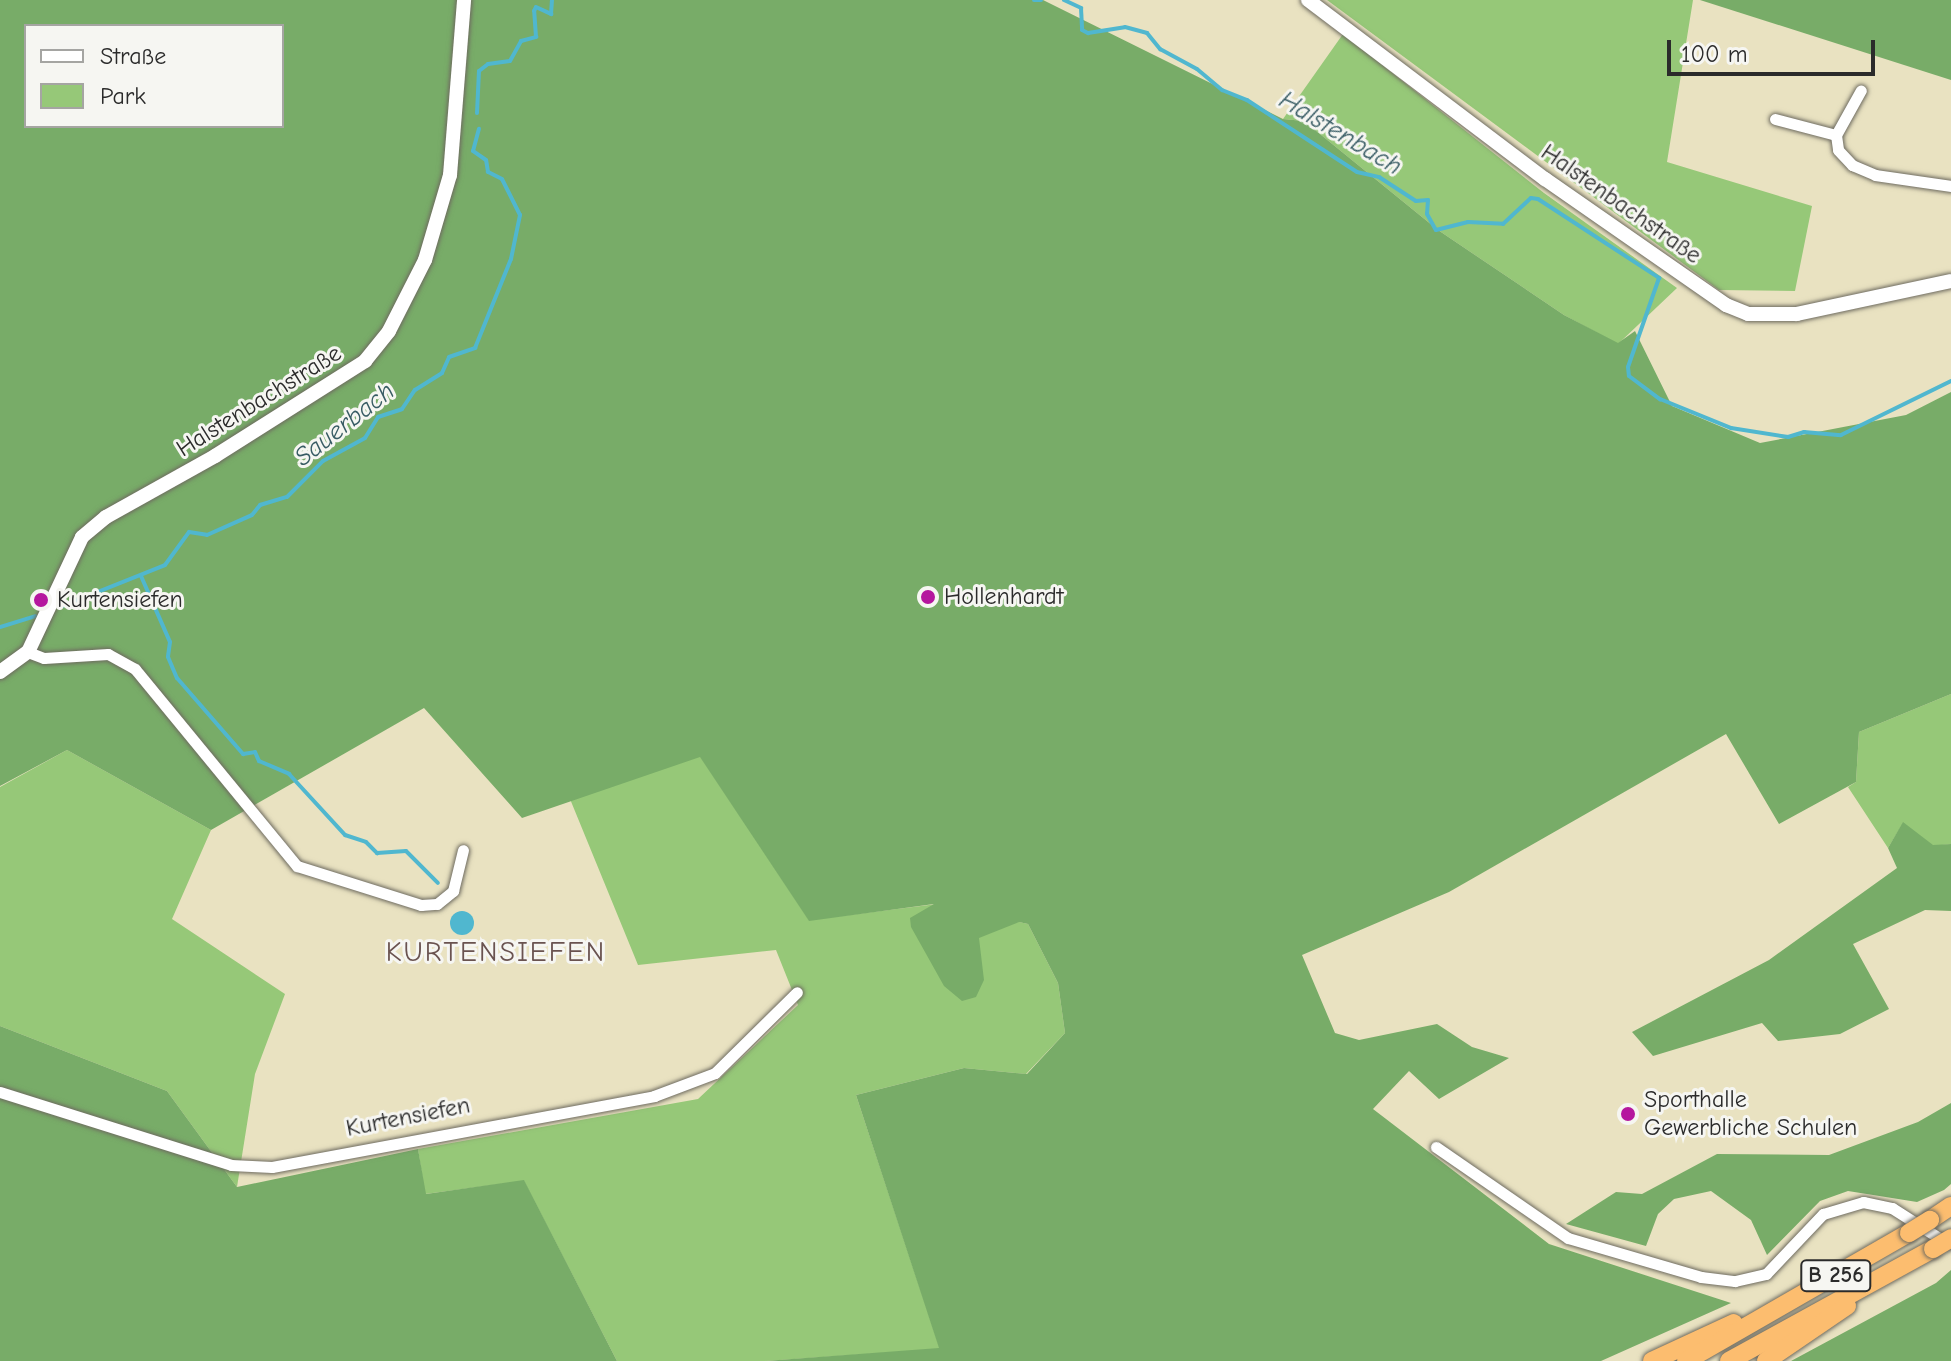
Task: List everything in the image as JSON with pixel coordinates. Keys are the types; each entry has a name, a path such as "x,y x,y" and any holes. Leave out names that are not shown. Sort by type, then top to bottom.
{"highway":[{"name":"B 256","path":"1686,1361 1764,1319 1951,1206"},
{"name":"B 256","path":"1729,1361 1942,1247 1951,1238"},
{"name":"B 256","path":"1766,1361 1836,1317 1862,1289"},
{"name":"B 256","path":"1652,1361 1734,1323 1764,1319"}],"street":[{"name":"Halstenbachstraße","path":"28,652 82,537 106,517 215,456 365,361 389,331 425,260 450,175 464,0"},
{"name":"Halstenbachstraße","path":"1308,0 1545,179 1726,305 1748,314 1797,314 1951,281"},
{"path":"1861,90 1836,135 1838,150 1852,165 1875,175 1951,186"},
{"path":"1775,119 1836,135"},
{"path":"0,672 28,652 44,658 108,654 135,669 297,866 421,905 437,904 456,884 463,850"},
{"name":"Kurtensiefen","path":"0,1092 231,1165 272,1167 654,1096 715,1073 797,992"},
{"path":"1436,1147 1568,1238 1701,1277 1735,1281 1766,1274 1823,1214 1853,1204 1892,1208 1942,1247"}],"green space":[{"path":"0,0 1043,0 1283,119 1304,121 1438,230 1564,315 1618,343 1635,331 1672,406 1760,443 1906,415 1951,392 1951,694 1859,732 1856,782 1779,824 1726,734 1449,892 1302,955 1335,1033 1359,1040 1437,1024 1472,1047 1509,1058 1439,1099 1409,1071 1373,1109 1549,1244 1731,1303 1601,1361 765,1361 939,1348 856,1095 964,1068 1027,1074 1065,1033 1058,983 1028,924 1019,922 979,938 984,980 976,997 962,1001 944,986 911,927 910,918 934,904 809,921 700,757 522,818 424,708 211,830 67,750 0,786"},
{"path":"1327,0 1693,0 1667,162 1812,206 1795,291 1719,290"},
{"path":"1700,0 1951,0 1951,80"},
{"path":"1343,34 1544,193 1677,288 1618,344 1564,315 1438,230 1304,121 1283,119"},
{"path":"1951,694 1951,844 1933,846 1903,823 1888,848 1848,787 1856,782 1859,732"},
{"path":"67,750 211,830 172,919 285,994 255,1074 237,1187 167,1091 0,1026 0,787"},
{"path":"700,756 809,920 937,904 1028,924 1058,983 1065,1033 1026,1074 964,1068 856,1095 940,1349 765,1361 617,1361 524,1181 425,1194 418,1149 698,1099 798,1005 776,950 638,965 570,799"},
{"path":"1903,822 1933,845 1951,844 1951,911 1925,910 1853,944 1889,1009 1840,1034 1778,1041 1762,1023 1653,1056 1632,1032 1769,960 1897,868 1888,848"},
{"path":"0,1026 167,1091 237,1187 418,1149 426,1194 524,1180 617,1361 0,1361"},
{"path":"1951,1103 1951,1184 1944,1190 1917,1202 1848,1191 1820,1201 1767,1255 1751,1220 1711,1191 1674,1199 1658,1214 1646,1246 1566,1224 1616,1192 1642,1194 1717,1154 1829,1155 1918,1122"},
{"path":"1951,1270 1951,1361 1791,1361 1936,1283"}],"water":[{"path":"462,911 473,918 474,923 467,934 462,935 451,928 450,923 457,912"}],"waterway":[{"name":"Sauerbach","path":"477,113 479,71 488,64 510,61 521,41 536,37 534,11 536,7 551,14 552,0"},
{"name":"Halstenbach","path":"1034,0 1041,0"},
{"name":"Halstenbach","path":"1064,0 1081,8 1082,30 1088,33 1125,27 1147,33 1160,49 1197,69 1222,90 1247,100 1357,172 1379,177 1416,201 1428,200 1427,214 1436,230 1468,222 1503,224 1531,198 1538,199 1659,278 1628,367 1629,376 1660,399 1731,428 1788,437 1804,432 1841,435 1951,381"},
{"name":"Sauerbach","path":"60,607 165,565 189,532 207,535 252,515 260,505 287,497 323,461 365,438 378,417 402,409 415,390 442,373 449,357 475,348 511,259 520,215 502,179 488,172 486,160 473,151 479,129"},
{"path":"141,576 170,642 168,657 177,678 243,754 255,752 259,761 289,774 345,835 366,842 377,853 406,851 438,883"},
{"name":"Sauerbach","path":"0,627 35,616"}],"place":[{"name":"Hollenhardt","path":"928,597"},
{"name":"Kurtensiefen","path":"41,600"},
{"name":"Sporthalle Gewerbliche Schulen","path":"1628,1114"}],"district":[{"name":"KURTENSIEFEN","path":"496,952"}]}
